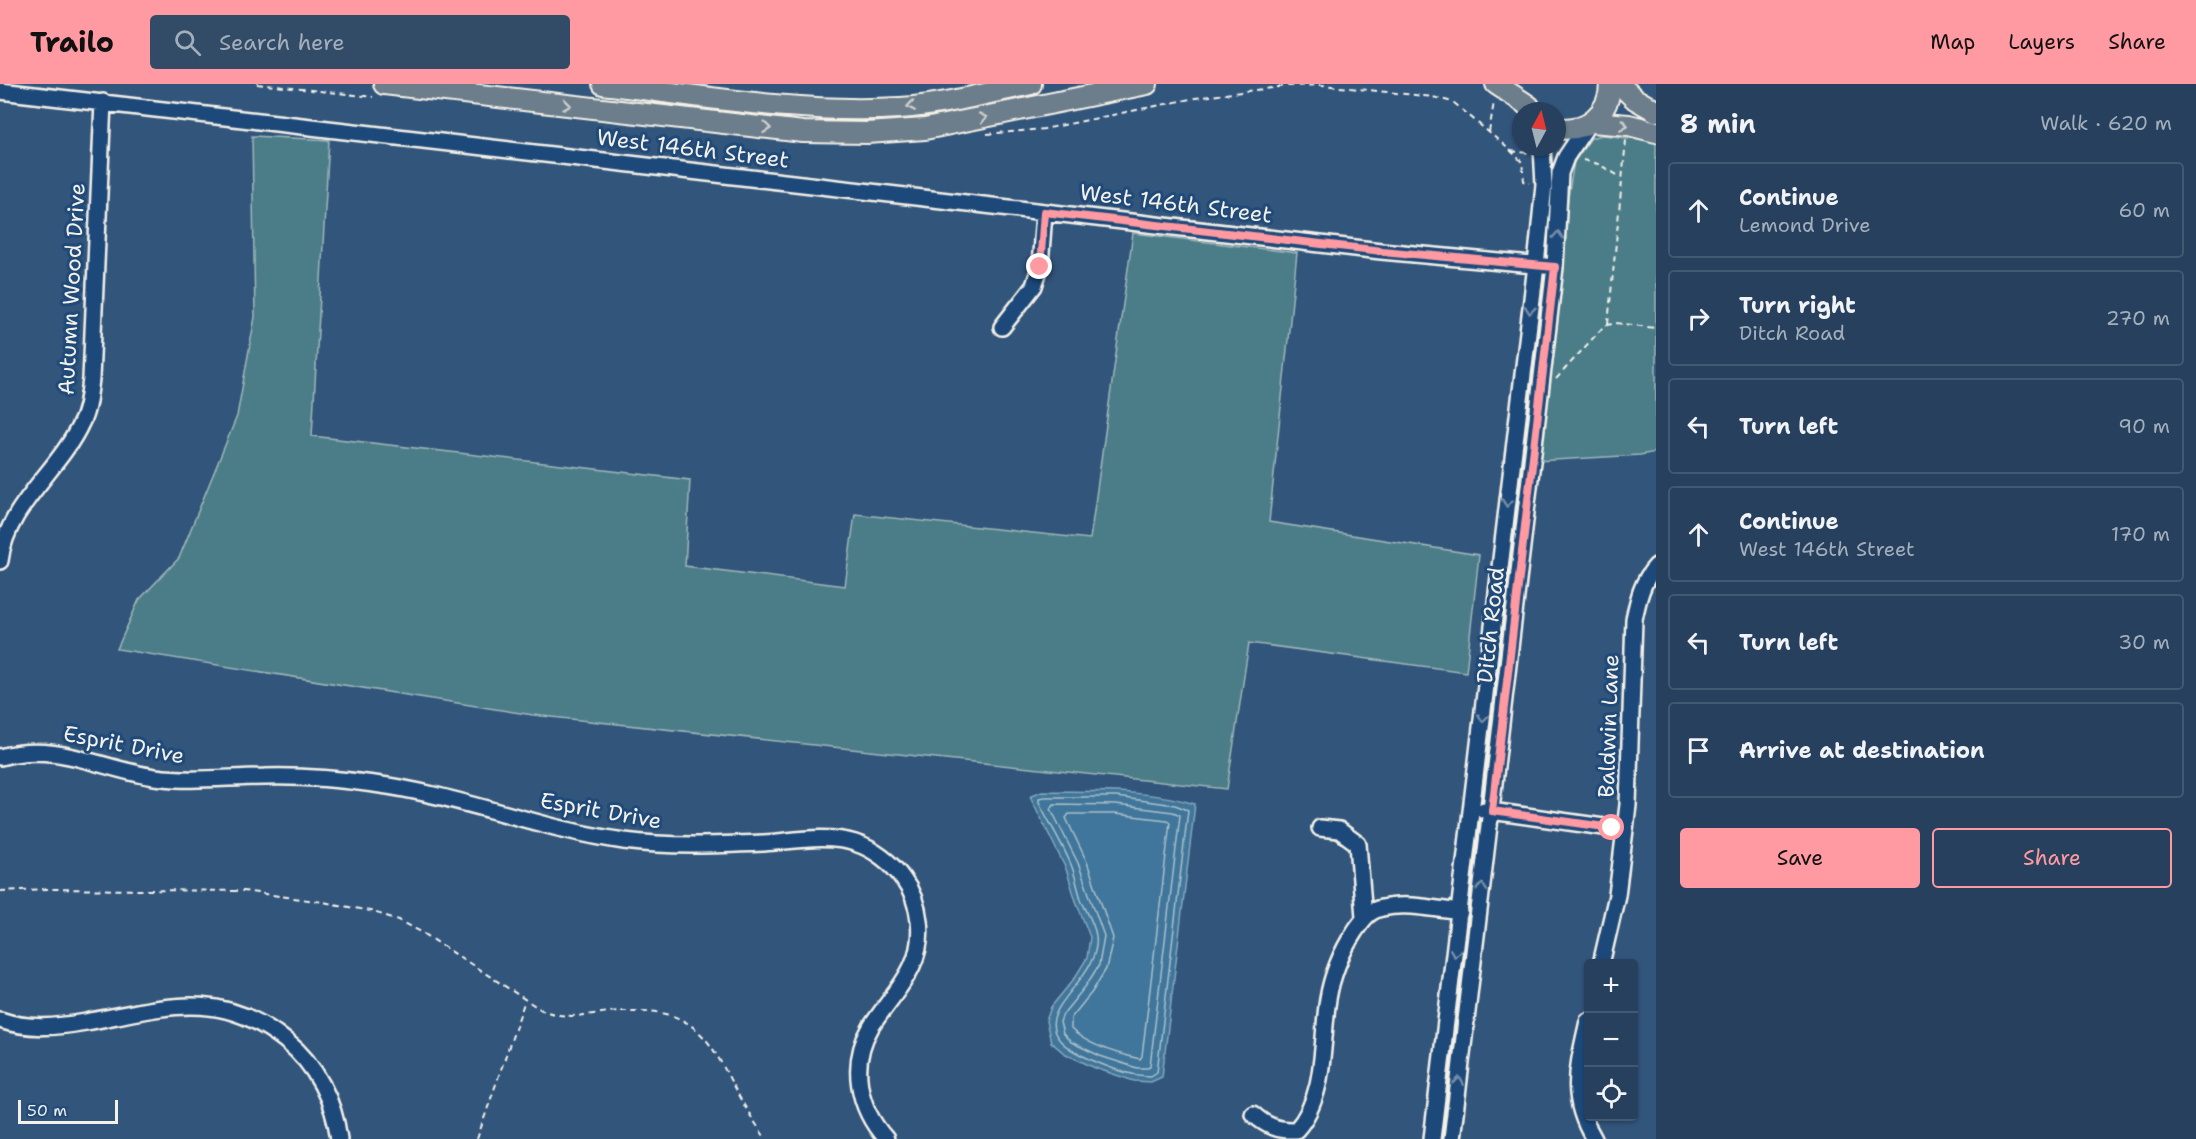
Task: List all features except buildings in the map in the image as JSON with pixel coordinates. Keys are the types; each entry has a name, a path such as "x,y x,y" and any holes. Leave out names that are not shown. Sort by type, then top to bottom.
{"main road":[{"name":"West 146th Street","path":"384,84 803,132 867,133 926,129 1147,84"},
{"path":"603,84 786,106 840,110 902,108 1031,84"},
{"path":"1524,84 1528,102"},
{"path":"1566,128 1576,128 1590,123 1600,114 1606,105 1610,84"},
{"path":"1619,84 1635,99 1656,111"},
{"path":"1495,91 1517,102"},
{"path":"1590,123 1629,125 1656,132"}],"street":[{"name":"West 146th Street","path":"0,91 1382,251 1555,267"},
{"name":"Autumn Wood Drive","path":"0,561 2,546 12,522 71,440 87,408 91,378 103,102"},
{"name":"Ditch Road","path":"1452,1139 1555,267 1560,173 1566,157 1590,123"},
{"name":"Ditch Road","path":"1432,1139 1536,265 1544,185 1538,156"},
{"path":"1002,327 1034,286 1040,267 1044,212"},
{"name":"Baldwin Lane","path":"1602,959 1617,895 1625,830 1634,620 1640,594 1656,566"},
{"name":"Esprit Drive","path":"0,757 24,752 51,752 156,777 194,780 314,777 374,783 418,790 596,837 650,844 712,845 834,839 855,843 875,852 893,866 906,882 918,915 920,934 912,968 872,1026 861,1053 858,1072 860,1091 866,1111 886,1139"},
{"path":"1472,809 1625,830"},
{"path":"1320,828 1339,830 1358,844 1364,917"},
{"path":"1253,1114 1264,1124 1283,1131 1296,1130 1311,1109 1317,1087 1328,998 1334,975 1346,945 1364,917 1380,908 1394,907 1425,907 1460,912"},
{"path":"0,1020 40,1028 177,1005 199,1005 225,1009 246,1016 269,1027 305,1058 320,1080 330,1102 339,1139"},
{"path":"1584,1042 1577,1090 1579,1109 1594,1139"}],"path":[{"path":"1195,98 1287,86 1322,85 1433,97 1453,102 1522,162 1524,181 1530,183 1530,190"},
{"path":"1489,132 1495,91"},
{"path":"1608,324 1627,136"},
{"path":"1581,159 1598,164 1621,178"},
{"path":"1554,382 1600,329 1608,324 1656,327"},
{"path":"0,891 70,889 243,891 323,902 370,911 399,920 525,1000 559,1017 641,1011 666,1014 685,1022 714,1048 740,1098 766,1139"},
{"path":"477,1139 525,1000"}],"green space":[{"path":"1602,135 1656,143 1656,452 1537,461 1559,298 1567,204 1574,162 1591,138"},
{"path":"252,136 329,140 312,436 690,480 685,566 845,586 855,514 1090,539 1133,233 1297,253 1269,522 1479,555 1466,672 1249,643 1227,789 533,715 117,649 139,600 179,558 237,416 255,317"}],"water":[{"path":"1042,791 1139,794 1195,804 1162,1077 1151,1082 1134,1081 1095,1068 1064,1053 1051,1042 1046,1021 1051,1007 1074,979 1087,958 1090,937 1066,869 1030,796"}],"route":[{"path":"1040,267 1044,212 1382,251 1555,267 1492,811 1612,828"}]}
